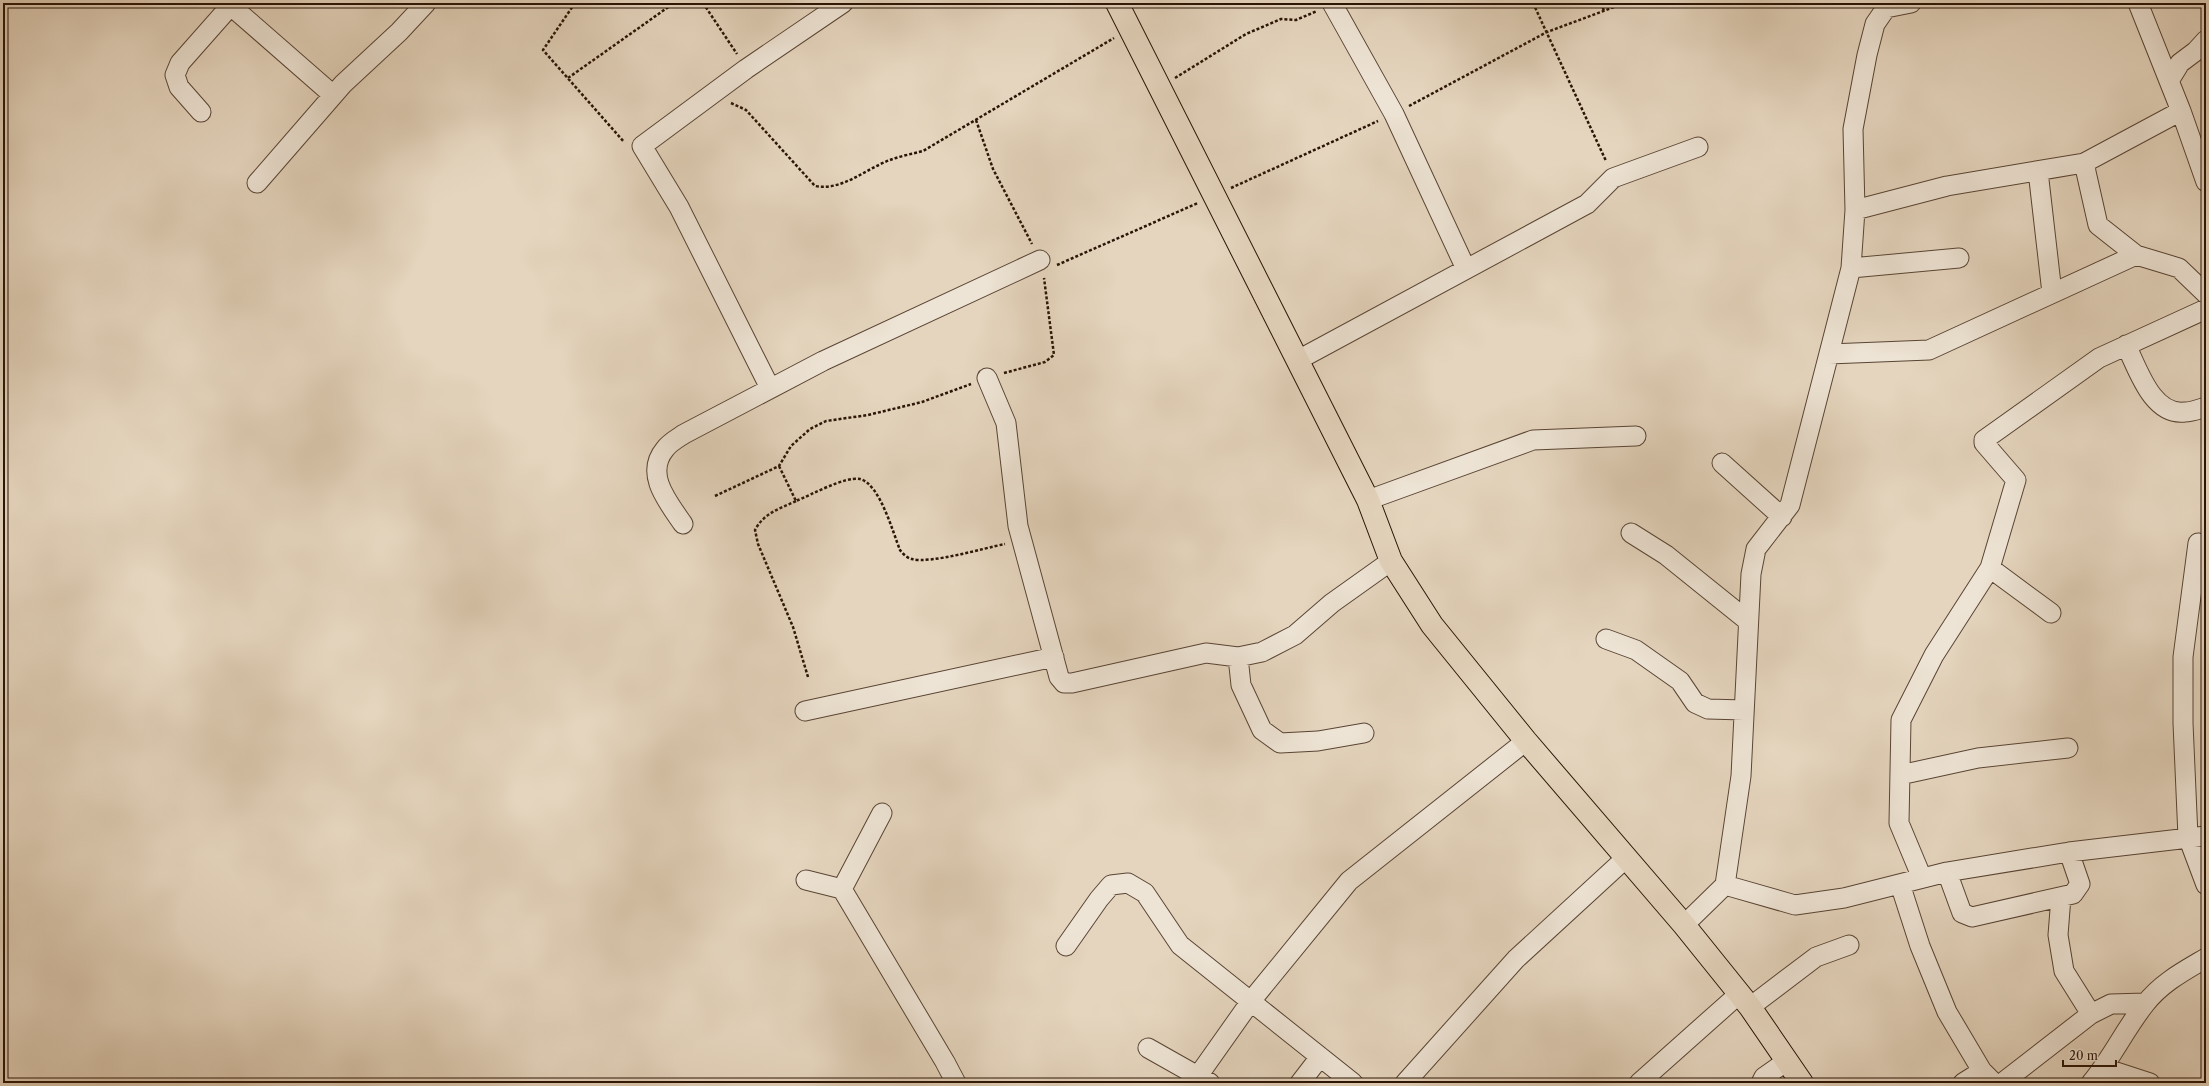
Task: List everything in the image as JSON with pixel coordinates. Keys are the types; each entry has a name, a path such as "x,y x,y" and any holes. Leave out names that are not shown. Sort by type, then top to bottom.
{"main road":[{"path":"1117,3 1368,500 1391,560 1432,626 1526,741 1684,925 1744,1001 1802,1083"}],"street":[{"path":"257,183 333,95 426,3"},
{"path":"770,388 679,207 642,146 746,69 843,3"},
{"path":"1684,925 1725,885 1741,776 1751,574 1756,549 1790,505 1851,268 1855,210 1853,129 1867,55 1875,24 1886,8 1909,3"},
{"path":"2138,3 2181,111 2206,182"},
{"path":"201,112 179,87 176,75 180,63 232,4 333,95"},
{"path":"1333,4 1394,114 1466,269"},
{"path":"2169,81 2180,63 2196,51 2206,40"},
{"path":"1855,210 1947,186 2084,163 2181,111"},
{"path":"1298,360 1587,204 1613,178 1698,147"},
{"path":"2084,163 2098,225 2136,254 2179,268 2206,294"},
{"path":"2038,171 2052,293"},
{"path":"1829,354 1929,350 2136,254"},
{"path":"1851,268 1959,258"},
{"path":"683,524 664,495 656,474 659,458 665,448 684,434 823,361 1041,266"},
{"path":"1922,878 1899,823 1901,720 1934,654 1990,568 2016,480 1984,444 1984,440 2099,358 2206,309"},
{"path":"2126,345 2153,399 2168,410 2184,413 2206,407"},
{"path":"987,378 1006,423 1018,526 1059,677 1064,683 1072,683 1206,653 1238,657 1262,652 1295,635 1332,603 1391,560"},
{"path":"1368,500 1533,440 1636,436"},
{"path":"1722,463 1782,517"},
{"path":"1631,533 1666,555 1748,621"},
{"path":"2198,543 2183,657 2182,722 2197,837 2206,885"},
{"path":"1990,568 2051,613"},
{"path":"1606,639 1636,650 1680,681 1695,703 1708,709 1744,710"},
{"path":"805,711 1054,657"},
{"path":"1238,657 1241,685 1262,730 1280,743 1318,741 1364,732"},
{"path":"1148,1048 1201,1081 1250,1001 1349,881 1526,741"},
{"path":"1900,775 1978,758 2068,748"},
{"path":"842,889 882,813"},
{"path":"1725,885 1795,905 1844,898 1947,872 2069,852 2197,837"},
{"path":"1947,872 1962,913 1972,917 2073,894 2080,884 2069,852"},
{"path":"1405,1083 1516,959 1626,858"},
{"path":"806,880 842,889 956,1083"},
{"path":"1066,946 1099,899 1111,885 1128,883 1145,893 1180,945 1352,1083"},
{"path":"1900,884 1920,946 1947,1012 1988,1077 1963,1083"},
{"path":"2061,897 2058,935 2064,971 2091,1014"},
{"path":"1639,1083 1744,1001 1816,957 1849,945"},
{"path":"2091,1083 2104,1068 2145,1004 2169,980 2206,958"},
{"path":"2002,1083 2091,1014 2111,1004 2145,1004"},
{"path":"1300,1083 1320,1057"},
{"path":"1761,1083 1764,1077 1787,1061"},
{"path":"2104,1068 2150,1083"}],"path":[{"path":"575,3 543,50 627,146"},
{"path":"568,78 674,3"},
{"path":"703,3 746,69"},
{"path":"1533,3 1613,178"},
{"path":"1601,3 1604,11"},
{"path":"1547,32 1625,3"},
{"path":"1160,88 1246,34 1281,19 1296,20 1333,4"},
{"path":"713,93 746,110 815,186 826,188 847,182 889,160 923,151 1130,29"},
{"path":"715,496 780,466 791,446 810,429 826,421 868,415 922,402 987,378 1046,362 1054,355 1041,266 993,169 976,120"},
{"path":"1041,266 1214,196"},
{"path":"780,466 796,501"},
{"path":"808,677 793,627 758,544 755,530 759,523 769,513 846,480 860,480 870,485 879,496 900,550 905,556 914,560 935,558 1022,540"}]}
